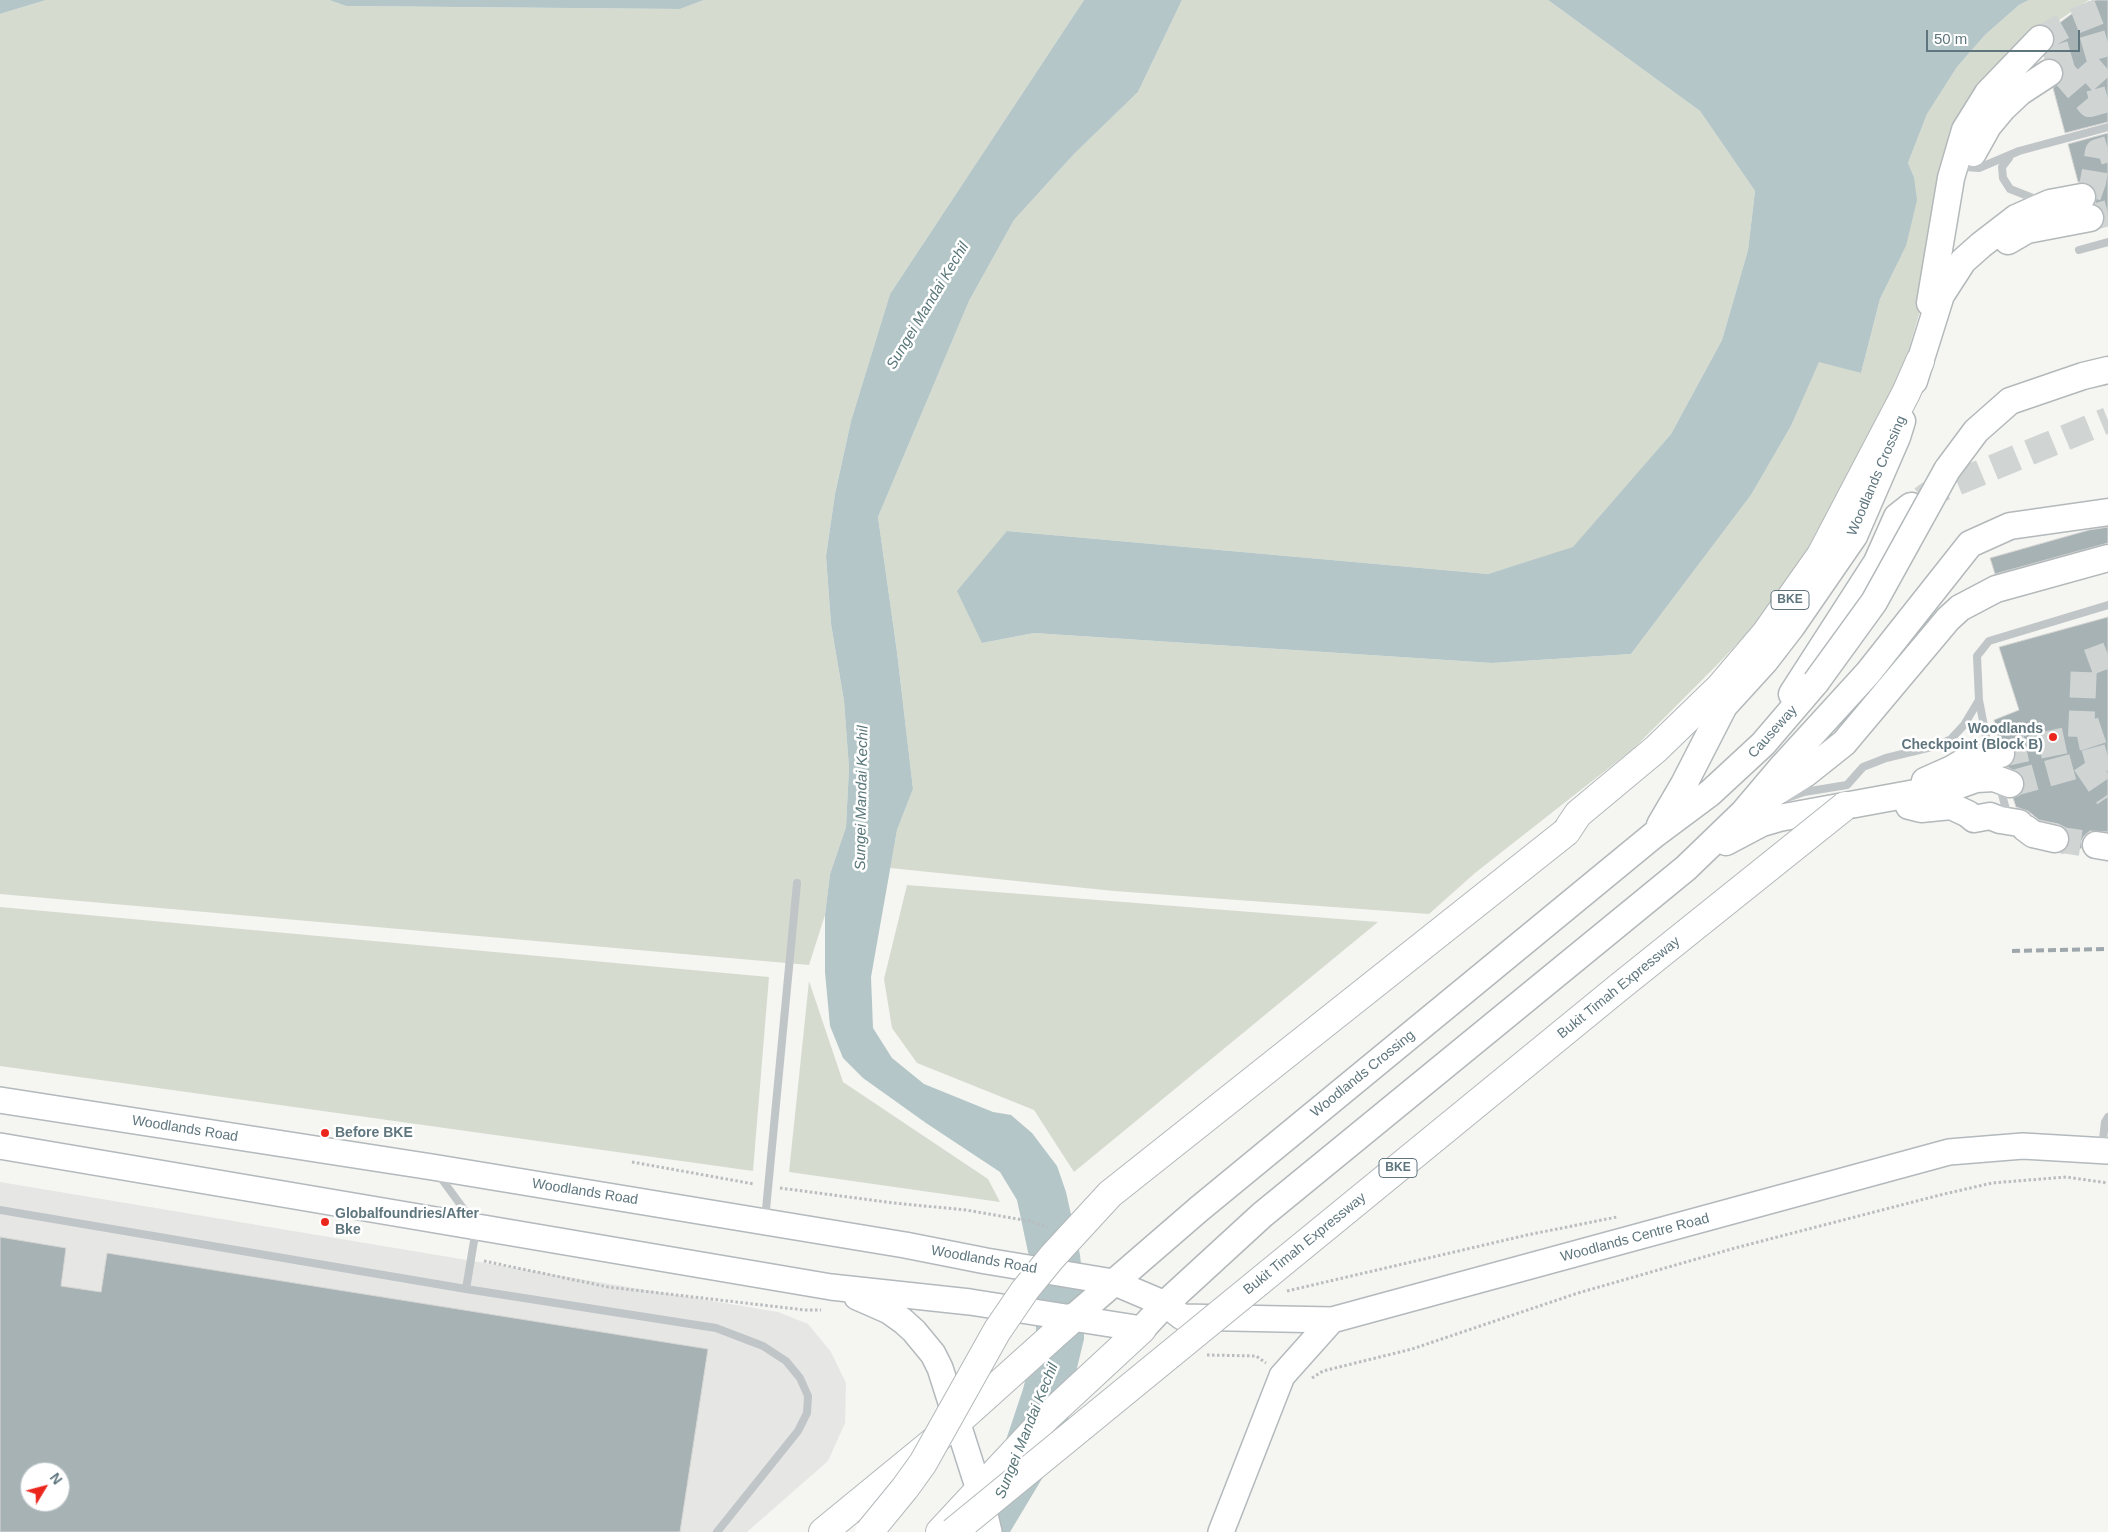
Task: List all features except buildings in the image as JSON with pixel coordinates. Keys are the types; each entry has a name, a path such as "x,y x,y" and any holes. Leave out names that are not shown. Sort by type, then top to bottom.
{"highway":[{"name":"Woodlands Crossing","path":"1655,834 1684,784 1724,706 1765,662 1854,536 1897,437 1941,295 1965,167 1963,159 1967,140 1993,95 2004,82 2041,55 1988,93 1965,130 1951,178 1934,288 1927,314 1920,360"},
{"name":"Woodlands Crossing","path":"2050,203 2086,208 2027,230 1988,255 1964,278 1941,295 1963,262 1981,245 2016,218 2050,203"},
{"name":"BKE","path":"869,1532 923,1463 992,1339 1025,1290 1052,1257 1110,1194 1566,832 1585,822 1604,800 1720,687 1766,633 1821,555 1906,393 1920,360"},
{"name":"Causeway","path":"1726,779 1748,760 1780,726 1816,682 1874,602 1947,470 1976,431 2010,401 2083,376 2108,370"},
{"name":"Woodlands Crossing","path":"1074,1317 1199,1209 1655,834 1693,807 1726,779 1730,767 1760,735 1790,696 1877,562 1897,518 1911,506"},
{"path":"940,1532 1047,1417 1142,1329 1165,1304 1262,1215 1686,868 1744,812 1783,766 1868,673 1970,544 2010,526 2108,512"},
{"path":"1744,812 1805,774 1844,743 1960,608 1996,589 2108,558"},
{"name":"BKE","path":"1604,800 1724,706"},
{"path":"1686,868 1731,838 1762,823 1779,818 1890,797 1952,769 1967,760 1998,768"},
{"path":"1890,797 1921,809 1951,806 1974,819 1990,816 2018,824 2033,834 2055,839"},
{"name":"Bukit Timah Expressway","path":"953,1532 1625,983 1845,806"},
{"path":"823,1532 1002,1384 1074,1317"}],"main road":[{"name":"Woodlands Road","path":"0,1100 432,1167 905,1245 986,1261 1113,1282 1165,1304"},
{"path":"0,1146 476,1227 889,1311 914,1330 933,1354 940,1368 956,1423 971,1499 989,1532"},
{"name":"Woodlands Centre Road","path":"1165,1304 1182,1317 1332,1320 1948,1152 2023,1146 2105,1150"},
{"path":"827,1299 896,1294 970,1302 1142,1329"},
{"path":"1221,1532 1282,1376 1332,1320"}],"lane":[{"path":"1965,167 1979,168 2019,151 2108,127"},
{"path":"2019,151 2008,158 2002,167 2004,178 2010,189 2025,196 2050,203"},
{"path":"2079,250 2108,242"},
{"path":"2018,824 1998,768 1979,700 1977,656 1989,641 2108,605"},
{"path":"1744,812 1804,792 1847,785 1863,767 1886,758 1936,746 1951,739 1964,725 1979,700"},
{"path":"765,1222 797,883"},
{"path":"2105,1150 2105,1122 2108,1117"},
{"path":"432,1167 476,1227 466,1289"},
{"path":"0,1210 466,1289 716,1328 763,1346 786,1361 800,1378 808,1396 807,1413 798,1431 717,1532"}],"path":[{"path":"632,1162 768,1187 966,1210 1008,1217"},
{"path":"1197,1356 1256,1356 1282,1376 1323,1371 1412,1349 1578,1292 1736,1248 1940,1195 1992,1183 2066,1177 2099,1180 2108,1183"},
{"path":"1279,1293 1527,1235 1622,1216"},
{"path":"471,1259 608,1287 805,1310 827,1299"},
{"path":"1308,1382 1323,1371"}],"shaded area":[{"path":"46,0 329,0 346,6 680,9 704,0 1084,0 890,294 851,421 835,494 826,556 831,624 844,701 849,768 846,827 830,874 825,915 809,965 0,894 0,14"},
{"path":"1182,0 1548,0 1700,111 1755,191 1748,250 1722,340 1671,434 1573,548 1488,574 1007,531 982,643 1034,633 1492,663 1631,654 1751,495 1791,426 1819,361 1861,373 1880,299 1906,246 1914,177 1908,163 1927,114 1957,67 1985,35 2019,5 2029,0 2089,0 2040,33 1984,91 1901,376 1855,479 1786,586 1753,627 1633,749 1475,873 1429,914 1114,891 890,868 897,830 913,789 897,652 878,517 969,301 1014,220 1074,154 1138,92"},
{"path":"907,885 1378,922 1074,1172 1034,1110 917,1063 892,1028 884,979"},
{"path":"0,907 769,977 753,1171 0,1066"},
{"path":"809,981 843,1082 988,1179 1000,1202 789,1172"},
{"path":"0,1182 778,1312 808,1324 831,1352 846,1383 845,1423 828,1461 747,1532 0,1532"}],"water":[{"path":"0,0 46,0 0,14"},
{"path":"329,0 704,0 680,9 346,6"},
{"name":"Sungei Mandai Kechil","path":"1084,0 1182,0 1138,92 1074,154 1014,220 969,301 878,517 897,652 913,789 897,830 871,977 873,1028 892,1058 924,1084 993,1112 1011,1115 1032,1133 1057,1166 1066,1192 1080,1255 1084,1291 1084,1339 1077,1368 1071,1412 1046,1472 1010,1532 958,1532 1004,1446 1023,1389 1036,1339 1036,1299 1017,1200 1000,1172 863,1078 843,1058 830,1026 825,972 825,915 830,874 846,827 849,768 844,701 831,624 826,556 835,494 851,421 890,294"},
{"path":"1548,0 2029,0 2019,5 1985,35 1957,67 1927,114 1908,163 1914,177 1917,200 1906,246 1880,299 1861,373 1819,362 1791,426 1751,495 1631,654 1492,663 1034,633 982,643 957,591 1007,531 1488,574 1573,547 1671,434 1722,340 1748,250 1755,191 1700,111"}],"tunnel":[{"path":"2040,39 2067,24 2108,8"},
{"path":"2046,61 2108,43"},
{"path":"2085,63 2108,89"},
{"path":"2061,70 2090,104 2108,99"},
{"path":"2088,196 2093,182 2098,152 2108,149"},
{"path":"2090,218 2108,213"},
{"path":"1922,499 1929,494 2108,420"},
{"path":"2081,737 2084,664 2108,655"},
{"path":"2001,754 2081,737 2108,728"},
{"path":"2010,784 2108,757"},
{"path":"2085,763 2108,797"},
{"path":"2055,839 2096,845"}],"railway":[{"path":"2012,951 2108,949"}],"place":[{"name":"Woodlands Checkpoint (Block B)","path":"2053,737"},
{"name":"Before BKE","path":"325,1133"},
{"name":"Globalfoundries/After Bke","path":"325,1222"}]}
